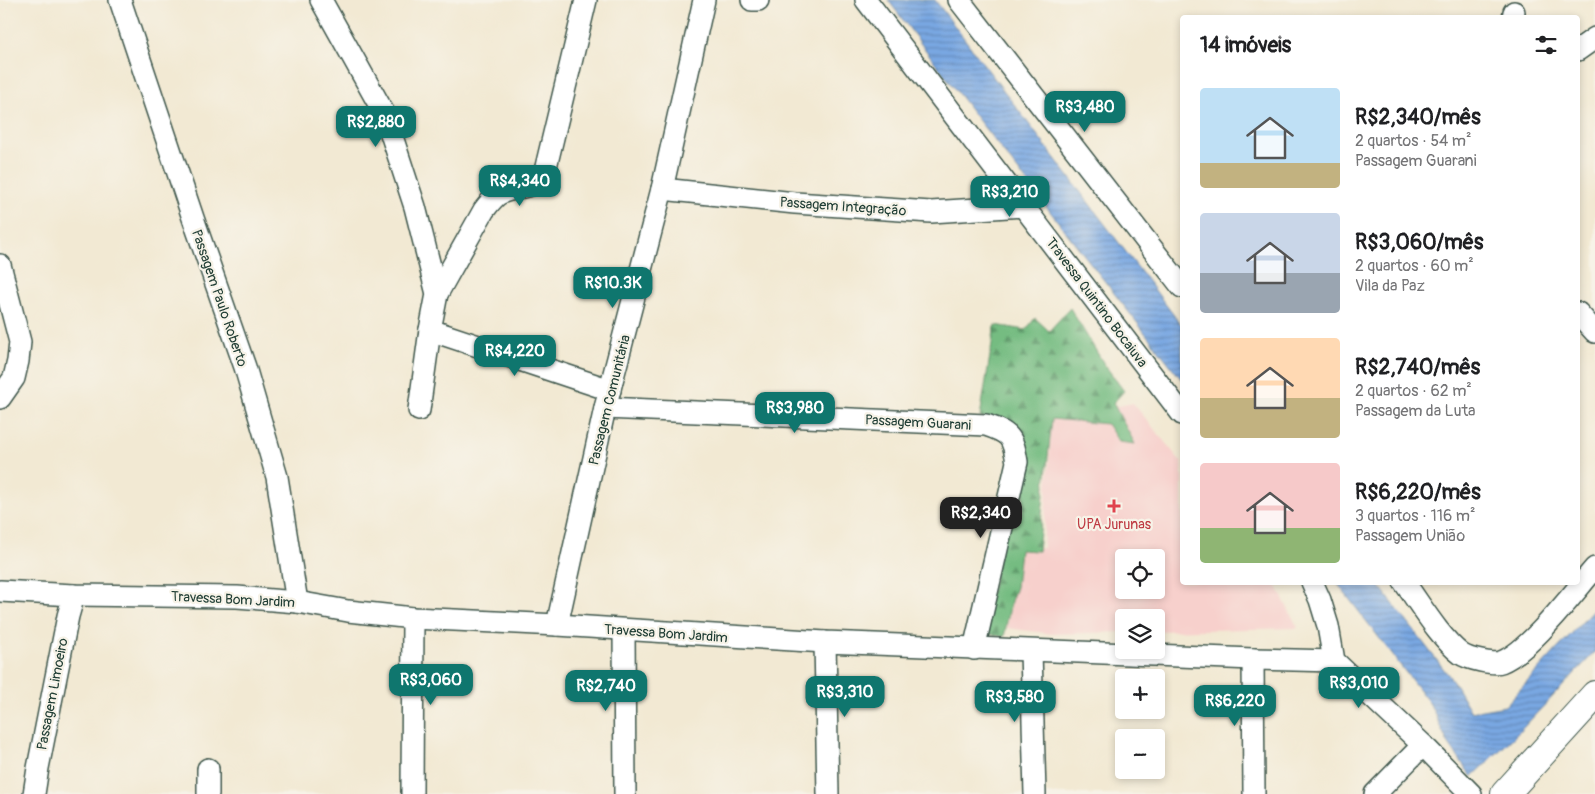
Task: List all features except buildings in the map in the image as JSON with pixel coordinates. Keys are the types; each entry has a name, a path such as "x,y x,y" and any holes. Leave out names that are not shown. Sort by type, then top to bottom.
{"street":[{"name":"Passagem Paulo Roberto","path":"120,0 245,367 278,477 297,602"},
{"path":"321,0 384,115 415,207 438,294"},
{"path":"419,410 430,330 438,294 484,210 491,201 500,194 531,185 540,179 545,171 586,0"},
{"name":"Passagem Comunitária","path":"558,625 608,399 662,189 704,0"},
{"path":"752,0 758,0"},
{"name":"Travessa Quintino Bocaiuva","path":"866,0 1180,411"},
{"path":"959,0 1180,284"},
{"path":"1580,49 1595,38"},
{"name":"Passagem Integração","path":"662,189 795,203 931,212 1024,206"},
{"path":"0,265 20,342 14,378 0,398"},
{"path":"1580,315 1595,332"},
{"name":"Passagem Guarani","path":"430,330 608,399 986,425 1004,431 1014,444 1017,462 974,648"},
{"path":"1406,585 1448,641 1463,655 1479,660 1500,663 1516,653 1541,630 1595,568"},
{"path":"1313,585 1328,626 1334,660 1471,794"},
{"name":"Travessa Bom Jardim","path":"0,591 74,595 237,597 297,602 348,611 413,618 825,642 1253,659 1334,660"},
{"name":"Passagem Limoeiro","path":"34,794 68,616 74,595"},
{"path":"412,794 413,618"},
{"path":"624,630 626,794"},
{"path":"825,642 828,794"},
{"path":"1030,651 1035,794"},
{"path":"1253,659 1254,794"},
{"path":"1505,794 1595,695"},
{"path":"1375,794 1423,745"},
{"path":"208,769 208,794"}],"shaded area":[{"name":"UPA Jurunas","path":"1133,403 1180,461 1180,585 1276,585 1298,628 1165,631 1165,609 1115,609 1115,632 1052,634 1007,628 1020,550 1043,548 1052,419"}],"green space":[{"path":"1070,308 1104,364 1124,391 1113,403 1135,444 1119,442 1107,424 1052,419 1038,551 1020,550 1016,587 1011,601 1004,637 989,634 983,629 1009,511 1022,513 1028,449 1016,428 980,417 995,325 1026,330 1035,318 1049,331"}],"water":[{"path":"888,0 935,0 1180,323 1180,377 976,117"},
{"path":"1339,585 1379,585 1453,681 1471,712 1505,706 1595,608 1595,652 1517,734 1472,777 1448,743 1430,704"}],"place":[{"name":"UPA Jurunas","path":"1114,506"}]}
